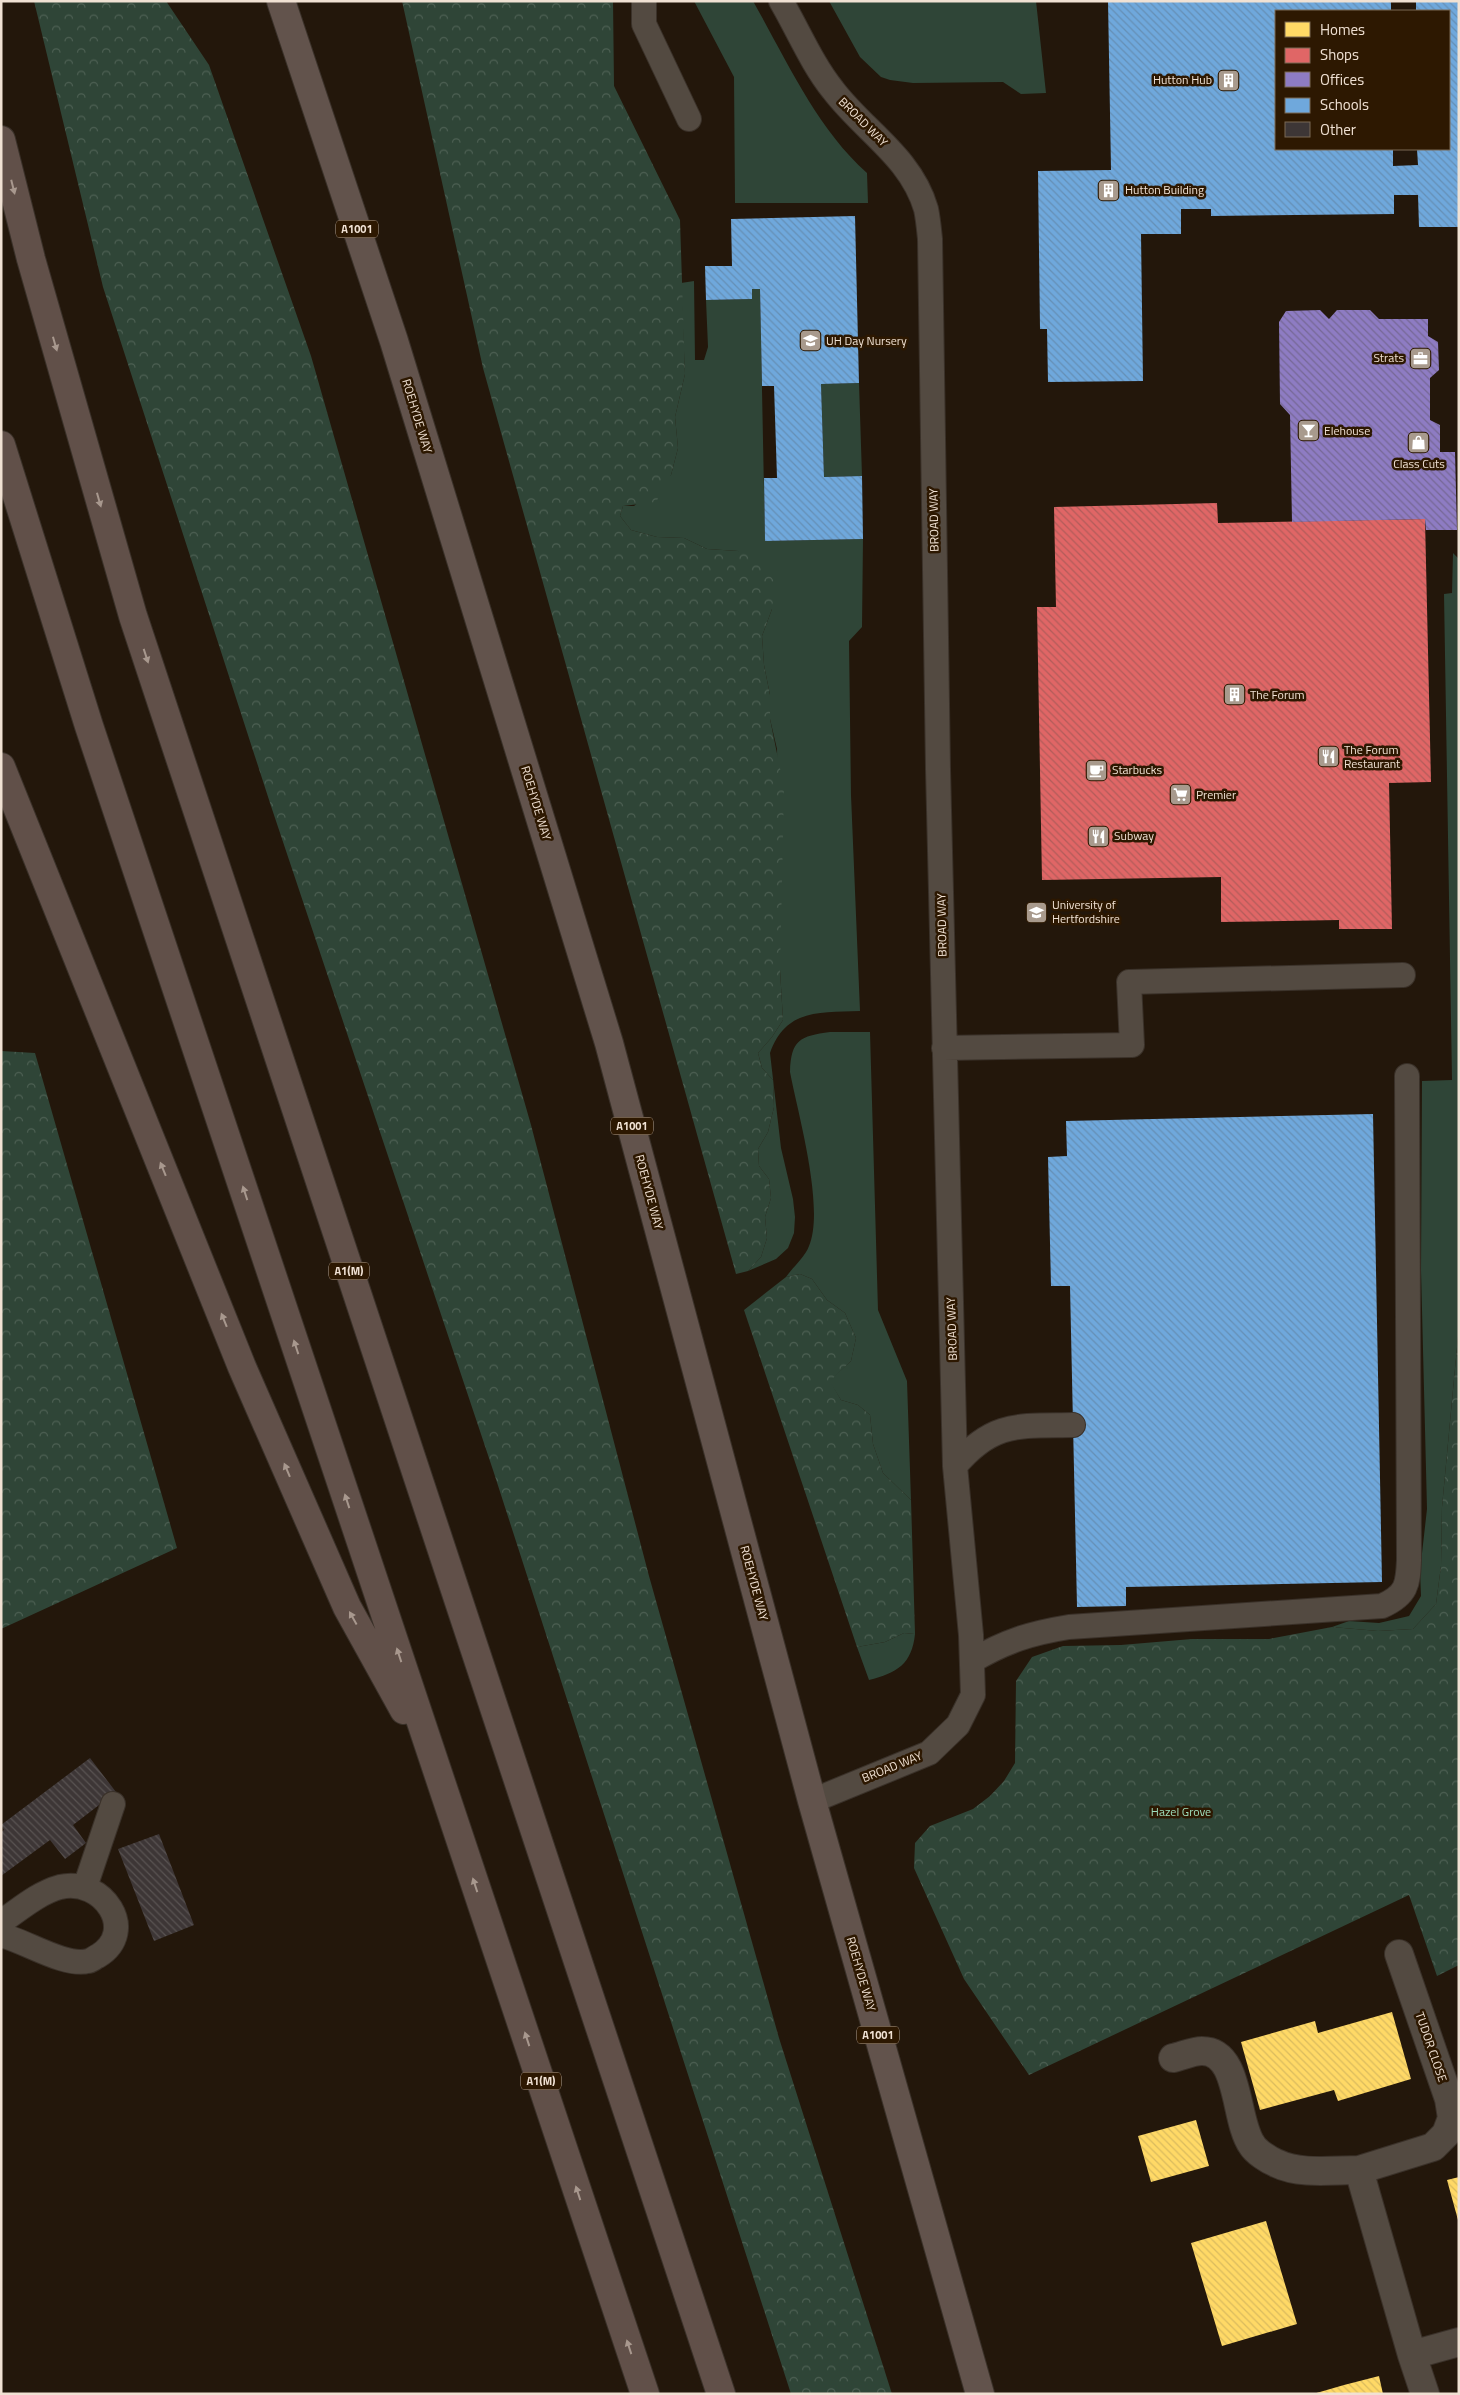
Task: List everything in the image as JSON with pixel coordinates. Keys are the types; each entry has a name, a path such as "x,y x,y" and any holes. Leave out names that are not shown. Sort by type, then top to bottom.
{"highway":[{"name":"A1(M)","path":"1,140 31,259 132,616 721,2394"},
{"name":"A1(M)","path":"1,445 89,726 645,2394"},
{"path":"1,767 242,1367 347,1607 436,1768"}],"main road":[{"name":"ROEHYDE WAY","path":"281,1 396,350 610,1043 812,1801 980,2394"}],"street":[{"name":"TUDOR CLOSE","path":"1173,2058 1202,2051 1219,2055 1230,2069 1242,2126 1252,2146 1277,2164 1304,2170 1359,2170 1433,2147 1446,2134 1452,2118 1449,2099 1399,1954"},
{"path":"1359,2170 1425,2394"},
{"path":"1412,2355 1459,2342"}],"lane":[{"path":"644,1 644,24 689,119"},
{"name":"BROAD WAY","path":"782,1 832,89 865,126 901,161 916,186 926,209 930,239 944,1048 955,1466 972,1661 973,1695 958,1725 929,1752 812,1801"},
{"path":"944,1048 1132,1045 1129,982 1403,976"},
{"path":"972,1661 998,1645 1030,1634 1069,1626 1382,1606 1394,1601 1404,1591 1408,1579 1409,1560 1407,1076"},
{"path":"955,1466 970,1448 985,1437 1002,1430 1023,1426 1073,1425"},
{"path":"85,1887 113,1804"},
{"path":"1,1922 33,1900 60,1887 85,1887 104,1897 114,1912 116,1932 107,1951 88,1961 65,1959 14,1938 1,1935"}],"green space":[{"path":"34,1 166,1 209,65 311,356 531,1125 649,1576 779,2038 892,2394 791,2394 493,1470 271,806 103,287"},
{"path":"402,1 613,1 614,86 680,220 685,374 675,417 678,448 671,475 656,502 623,506 620,516 631,530 657,537 684,538 707,549 738,551 761,559 775,583 772,609 762,636 764,665 770,695 770,719 784,788 780,970 783,1020 758,1053 762,1068 773,1080 774,1107 768,1132 758,1149 759,1166 769,1179 771,1198 765,1217 767,1238 761,1257 748,1271 736,1274 483,368"},
{"path":"694,1 753,1 817,114 832,135 867,173 868,203 735,203 734,77"},
{"path":"829,1 1036,1 1046,93 1021,94 1003,82 913,83 881,77 860,57"},
{"path":"694,281 695,360 704,360 708,347 706,300 752,299 752,289 760,289 765,541 863,539 862,627 849,641 851,795 860,1011 818,1013 795,1020 777,1038 770,1053 781,1148 793,1199 794,1233 788,1248 776,1259 748,1271 761,1257 767,1238 765,1217 771,1198 769,1179 759,1166 758,1149 768,1132 774,1107 773,1080 762,1068 758,1053 783,1020 780,970 777,749 770,719 770,695 764,665 762,636 772,609 738,551 707,549 684,538 657,537 631,530 620,516 623,506 634,506 671,475 678,448 675,417 685,374 681,283"},
{"path":"859,383 862,476 824,477 821,384"},
{"path":"1453,553 1459,559 1459,1326 1442,1507 1441,1566 1436,1604 1413,1629 1378,1631 1332,1627 1349,1621 1379,1623 1409,1616 1421,1596 1420,1571 1427,1509 1421,1270 1422,1081 1452,1080 1444,594 1452,593"},
{"path":"830,1032 870,1032 878,1310 907,1381 911,1500 883,1473 873,1444 870,1415 858,1405 841,1400 829,1381 851,1361 856,1338 845,1313 827,1300 812,1279 800,1274 786,1277 802,1258 809,1246 813,1229 814,1209 804,1135 790,1072 792,1053 795,1046 804,1038"},
{"path":"1,1051 35,1053 177,1548 1,1629"},
{"path":"800,1274 812,1279 827,1300 845,1313 856,1338 851,1361 830,1381 841,1400 858,1405 870,1415 873,1444 883,1473 911,1500 915,1634 904,1633 885,1642 857,1647 744,1310 786,1277"},
{"name":"Hazel Grove","path":"1459,1326 1459,1965 1437,1976 1409,1895 1029,2075 964,1979 914,1868 915,1843 930,1826 973,1809 990,1796 1004,1781 1015,1763 1016,1681 1032,1657 1063,1646 1121,1645 1192,1639 1269,1639 1332,1627 1378,1631 1413,1629 1436,1604 1441,1566 1442,1507"},
{"path":"904,1633 915,1634 907,1660 888,1674 869,1680 857,1647 885,1642"}],"building: Homes":[{"path":"1392,2012 1411,2079 1338,2101 1334,2090 1260,2110 1241,2042 1315,2021 1318,2033"},
{"path":"1196,2120 1209,2166 1151,2182 1138,2136"},
{"path":"1459,2177 1459,2220 1458,2220 1447,2180"},
{"path":"1266,2221 1297,2324 1222,2346 1191,2243"},
{"path":"1379,2376 1383,2394 1313,2394 1344,2385"}],"building: Shops":[{"name":"The Forum","path":"1217,503 1218,523 1425,519 1431,782 1389,783 1392,929 1339,929 1339,920 1221,922 1221,877 1042,880 1037,607 1056,607 1054,507"}],"building: Offices":[{"path":"1320,310 1329,319 1337,310 1370,310 1379,319 1428,319 1428,336 1438,342 1439,370 1430,378 1430,420 1440,425 1440,452 1455,452 1457,530 1426,530 1425,519 1292,522 1290,415 1280,404 1279,322 1286,311"}],"building: Schools":[{"path":"1108,1 1391,1 1391,10 1275,10 1275,150 1393,150 1393,166 1418,165 1417,150 1450,150 1450,10 1416,10 1416,1 1459,1 1459,227 1419,227 1418,195 1394,195 1394,214 1211,216 1211,209 1181,209 1181,234 1141,234 1143,381 1048,382 1047,329 1040,329 1038,171 1111,170"},
{"name":"UH Day Nursery","path":"855,216 859,383 821,384 824,477 862,476 863,539 765,541 764,478 777,478 774,386 762,386 760,289 752,289 752,299 706,300 705,266 732,266 731,219"},
{"path":"1373,1114 1382,1582 1126,1587 1126,1606 1077,1607 1070,1286 1051,1286 1048,1157 1067,1156 1066,1121"}],"building: Other":[{"path":"90,1758 116,1792 73,1825 86,1843 65,1859 50,1840 1,1876 1,1832 4,1830 1,1825"},
{"path":"159,1834 194,1925 154,1941 118,1849"}],"place":[{"name":"Hutton Hub","path":"1228,80"},
{"name":"Hutton Building","path":"1109,190"},
{"name":"UH Day Nursery","path":"810,341"},
{"name":"Strats","path":"1420,358"},
{"name":"Elehouse","path":"1308,431"},
{"name":"Class Cuts","path":"1419,443"},
{"name":"The Forum","path":"1234,695"},
{"name":"The Forum Restaurant","path":"1328,757"},
{"name":"Starbucks","path":"1096,770"},
{"name":"Premier","path":"1180,795"},
{"name":"Subway","path":"1098,836"},
{"name":"University of Hertfordshire","path":"1036,912"}]}
